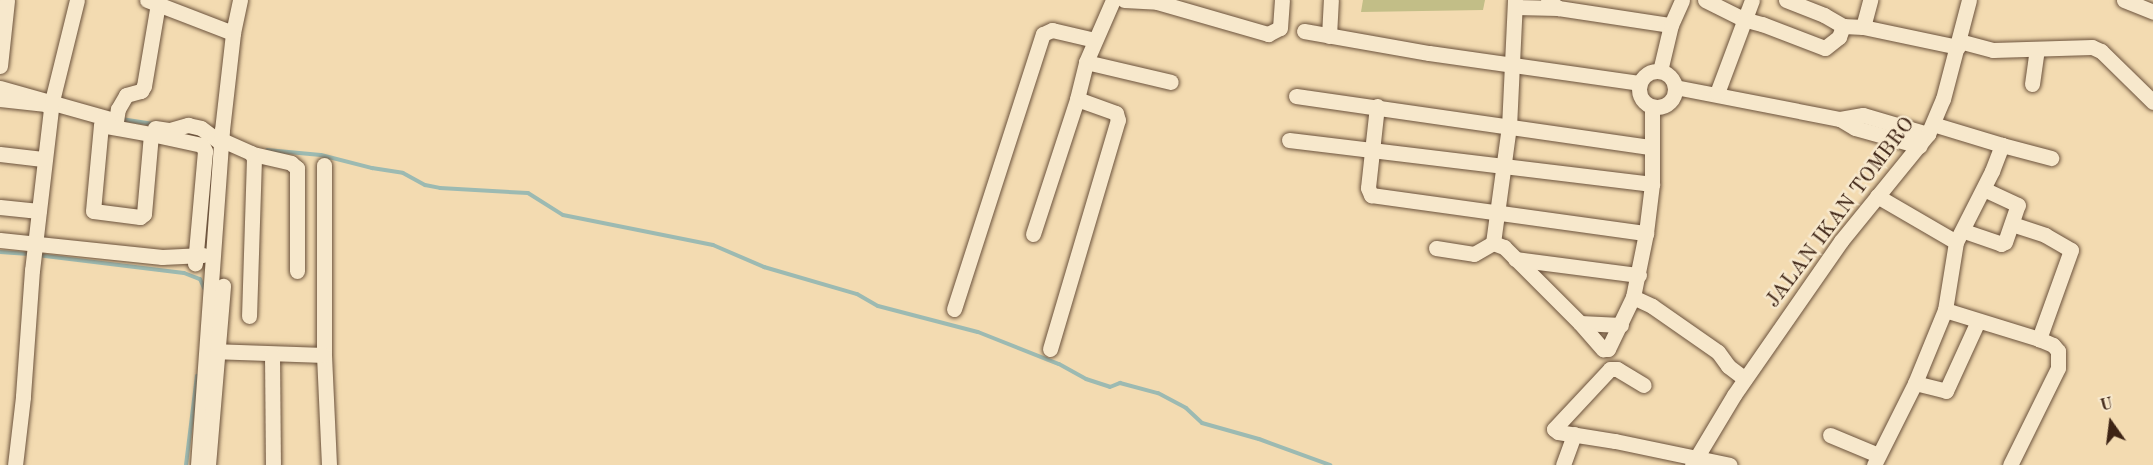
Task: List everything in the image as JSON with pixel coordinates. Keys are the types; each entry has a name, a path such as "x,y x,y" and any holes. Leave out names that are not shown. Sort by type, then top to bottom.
{"street":[{"path":"0,66 7,0"},
{"path":"53,96 77,0"},
{"path":"198,465 213,351 214,262 233,33 240,0"},
{"path":"1033,234 1077,99 1086,62 1113,0"},
{"path":"1124,0 1158,1 1268,34 1280,28 1282,0"},
{"path":"1329,36 1331,0"},
{"path":"1660,71 1671,25 1682,0"},
{"path":"1705,0 1743,19 1824,48 1839,37 1843,26"},
{"path":"1717,93 1752,0"},
{"path":"1786,0 1824,15 1843,26 1863,27 1993,50 2091,47 2101,51 2153,102"},
{"path":"1863,27 1870,0"},
{"name":"JALAN IKAN TOMBRO","path":"1694,461 1745,379 1841,241 1927,135 1943,99 1969,0"},
{"path":"2124,0 2153,12"},
{"path":"117,115 126,95 141,91 144,86 152,2 233,33"},
{"path":"1493,243 1509,126 1515,3 1553,4 1671,25"},
{"path":"954,309 1043,34 1052,30 1095,40"},
{"path":"1304,31 1640,83"},
{"path":"2032,84 2037,49"},
{"path":"1086,62 1171,81"},
{"path":"1660,71 1670,76 1675,87 1669,103 1652,107 1640,98 1640,83 1647,74 1660,71"},
{"path":"1675,87 1717,93 1840,119 1855,128 2002,145 2050,158"},
{"path":"0,88 53,96 71,110 117,115 164,130 188,125 201,128 253,154 291,163 297,168 297,271"},
{"path":"1296,96 1651,147"},
{"path":"0,99 49,105 15,465"},
{"path":"1050,349 1118,120 1116,113 1077,99"},
{"path":"1377,106 1368,188 1371,195 1646,233"},
{"path":"1606,350 1612,346 1633,297 1640,274 1652,184 1652,107"},
{"path":"151,134 144,214 140,217 93,212 100,126 151,134 204,147 195,259"},
{"path":"208,465 224,140"},
{"path":"1289,140 1652,184"},
{"path":"1830,435 1876,460 1915,383 1945,310 1960,236 2002,145"},
{"path":"0,154 43,159"},
{"path":"249,316 253,154"},
{"path":"324,165 324,355 329,465"},
{"path":"1877,196 1960,236 2001,244 2012,224 2017,203 1983,189"},
{"path":"0,207 39,211"},
{"path":"2012,224 2045,234 2072,250 2039,339"},
{"path":"0,240 34,250 162,256 214,262"},
{"path":"1436,248 1474,254 1493,243 1503,246 1606,350 1610,369"},
{"path":"1515,259 1640,274"},
{"path":"1633,297 1652,306 1718,352 1728,366 1745,379"},
{"path":"1945,310 2039,339 2056,347 2060,363 2010,465"},
{"path":"1915,383 1946,391 1978,321"},
{"path":"1580,323 1621,325"},
{"path":"213,351 324,355"},
{"path":"272,354 273,465"},
{"path":"1644,385 1617,369 1610,369 1554,429 1573,437 1694,461 1730,465"},
{"path":"1563,465 1573,437"}],"shaded area":[{"path":"1363,0 1485,0 1483,10 1361,12"}],"waterway":[{"path":"121,119 152,124"},
{"path":"267,150 321,155 403,173 425,185 440,188 528,193 563,215 713,245 764,267 857,294 878,306 978,332 1059,364 1086,379 1110,387 1120,383 1158,393 1186,408 1202,423 1259,439 1330,465"},
{"path":"0,252 29,254"},
{"path":"37,255 184,273 200,279 204,288"},
{"path":"186,465 197,376"}]}
